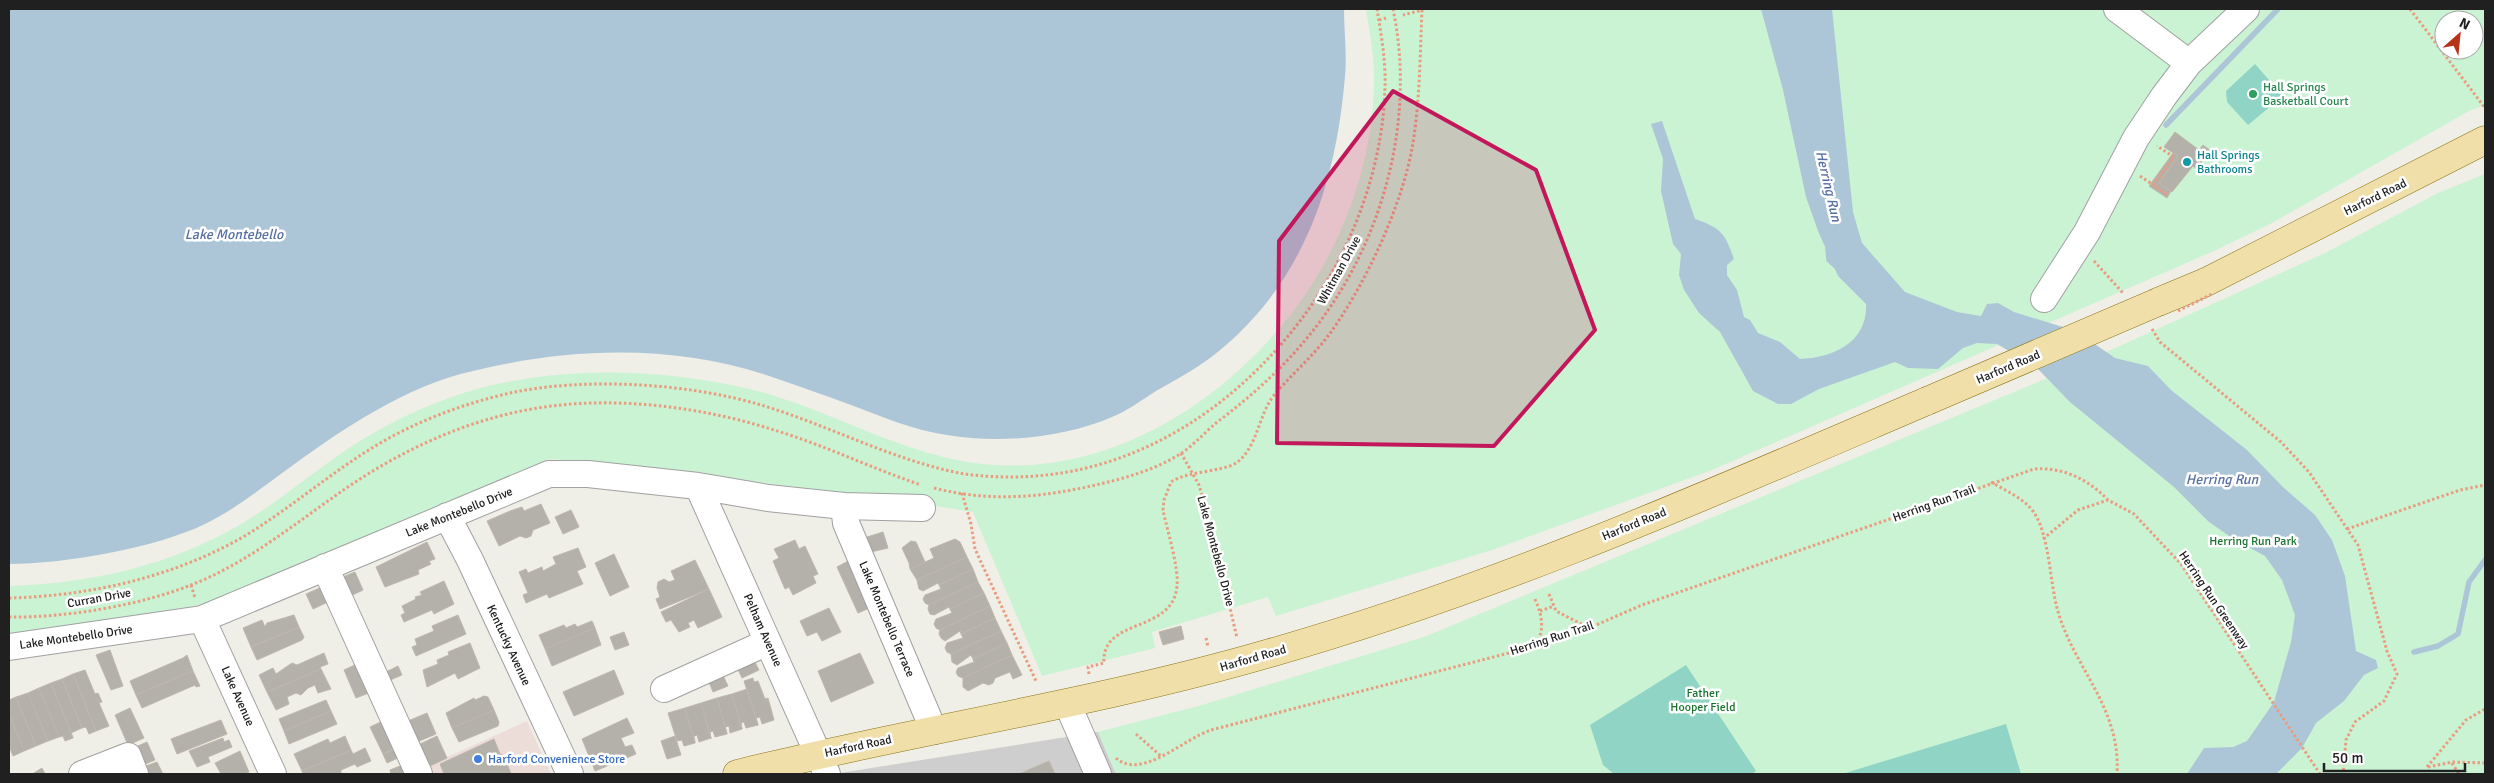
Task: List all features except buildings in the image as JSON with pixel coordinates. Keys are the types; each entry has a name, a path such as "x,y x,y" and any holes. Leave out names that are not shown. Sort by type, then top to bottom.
{"main road":[{"name":"Harford Road","path":"737,774 823,764 934,730 1067,703 1242,662 1466,591 1738,482 2206,282 2485,140"}],"street":[{"path":"2117,9 2189,63"},
{"path":"2044,299 2087,232 2138,134 2189,63 2246,9"},
{"name":"Lake Montebello Drive","path":"9,647 202,619 549,474 588,474 698,486 768,498 844,506 930,499"},
{"name":"Pelham Avenue","path":"698,486 823,764"},
{"name":"Lake Montebello Terrace","path":"844,506 846,523 934,730"},
{"name":"Kentucky Avenue","path":"446,516 470,560 570,774"},
{"path":"325,567 420,774"},
{"name":"Lake Avenue","path":"202,619 270,774"},
{"path":"664,689 768,642"},
{"path":"1067,703 1105,764"},
{"path":"82,774 128,756 135,774"}],"path":[{"path":"1247,379 1294,328 1315,301 1342,253 1364,203 1380,139 1385,94 1384,54 1377,9"},
{"name":"Whitman Drive","path":"1181,453 1241,404 1302,345 1328,310 1357,261 1385,186 1400,117 1401,85 1393,9"},
{"path":"2410,9 2485,108"},
{"path":"1088,667 1104,663 1104,652 1112,638 1160,616 1171,603 1177,586 1177,577 1163,510 1164,500 1173,481 1213,468 1227,466 1243,456 1266,407 1275,394 1296,374 1328,336 1348,306 1379,250 1397,200 1413,144 1420,74 1422,10 1403,15"},
{"path":"1379,20 1386,18"},
{"path":"2138,134 2174,157 2153,185"},
{"path":"2123,163 2168,196"},
{"path":"2087,232 2090,257 2121,289"},
{"path":"2180,358 2281,442 2309,472 2358,545 2386,651 2397,674 2384,701 2355,722 2346,740 2343,774"},
{"path":"930,499 962,493 996,497 1057,494 1128,476 1181,453"},
{"name":"Lake Montebello Drive","path":"1181,453 1199,485 1222,566 1242,662"},
{"name":"Herring Run Trail","path":"1105,764 1117,760 1126,764 1147,763 1162,757 1197,735 1211,730 1536,646 1589,628 1642,605 1990,482 2034,469 2052,468 2094,486 2108,500"},
{"name":"Herring Run Trail","path":"1990,482 2030,508 2042,527 2043,539"},
{"path":"2348,530 2460,490 2485,485"},
{"path":"962,493 971,524 975,549 1036,681"},
{"path":"2108,500 2078,510 2043,539 2058,610 2079,660 2099,695 2116,742 2117,774"},
{"name":"Herring Run Greenway","path":"2108,500 2134,514 2181,564 2320,774"},
{"name":"Curran Drive","path":"9,617 76,612 109,607 191,585"},
{"path":"1549,594 1556,611 1589,628"},
{"path":"1535,598 1540,611 1542,635 1536,646"},
{"path":"1540,611 1554,606"},
{"path":"2485,709 2466,720 2427,767 2452,762 2485,763"},
{"path":"1136,734 1162,757"},
{"path":"2452,762 2458,774"}],"highlighted area":[{"path":"1393,91 1536,170 1595,330 1494,446 1277,443 1279,241"}],"shaded area":[{"path":"527,721 551,774 426,774 423,768"},
{"path":"1098,732 1116,774 840,773"}],"green space":[{"path":"1366,9 2485,9 2485,105 2469,111 2270,224 2216,250 1712,470 1492,550 1276,616 1268,597 1152,632 1155,648 1042,676 973,512 893,499 594,462 549,459 213,601 176,611 9,636 9,586 37,585 92,578 147,565 174,556 241,524 272,504 346,450 405,416 469,391 513,381 570,374 629,373 717,382 745,388 794,403 915,449 940,456 991,465 1042,464 1091,455 1138,437 1182,413 1223,384 1261,349 1294,310 1311,286 1340,232 1360,175 1372,116 1374,76"},
{"name":"Hall Springs Basketball Court","path":"2255,64 2283,96 2248,125 2227,102 2226,91"},
{"name":"Herring Run Park","path":"2485,174 2485,774 1116,774 1098,732 1202,705 1424,637 2060,373 2325,253 2438,193"},
{"name":"Father Hooper Field","path":"1686,665 1756,771 1752,774 1614,774 1603,765 1590,725"},
{"path":"2006,724 2021,774 1842,774"}],"water":[{"name":"Lake Montebello","path":"9,9 1344,9 1346,68 1341,116 1334,154 1324,191 1311,227 1294,261 1274,293 1249,323 1212,357 1129,409 1112,417 1073,430 1052,434 1010,439 967,438 934,433 910,426 736,366 661,354 586,354 548,357 473,371 448,378 400,398 376,410 332,438 227,512 185,533 136,547 82,558 9,564"},
{"name":"Herring Run","path":"1761,9 1832,9 1853,212 1862,243 1905,292 1957,312 1981,316 1987,304 1998,303 2014,312 2076,331 2115,358 2148,366 2171,390 2247,450 2283,487 2315,515 2332,540 2345,576 2356,651 2376,660 2378,668 2364,675 2344,701 2316,723 2302,748 2276,774 2187,774 2204,748 2233,747 2247,741 2274,702 2291,642 2295,615 2282,580 2265,556 2235,540 2209,522 2174,487 2070,402 2036,367 1997,344 1977,343 1963,348 1938,369 1908,368 1895,362 1819,389 1791,404 1778,404 1753,391 1720,332 1699,313 1684,290 1679,275 1681,254 1673,244 1661,191 1663,159 1651,124 1662,121 1695,219 1711,225 1725,237 1734,259 1727,265 1727,275 1737,290 1744,317 1750,320 1758,333 1780,342 1800,359 1812,358 1836,351 1846,345 1855,338 1865,317 1866,304 1838,276 1818,231 1806,197 1783,90"}],"waterway":[{"path":"2166,125 2278,9"},
{"name":"Herring Run","path":"1828,248 1829,260 1837,267"},
{"path":"2414,652 2438,646 2458,634 2469,582 2485,560"}],"place":[{"name":"Hall Springs Basketball Court","path":"2253,94"},
{"name":"Hall Springs Bathrooms","path":"2187,162"},
{"name":"Harford Convenience Store","path":"478,759"}]}
